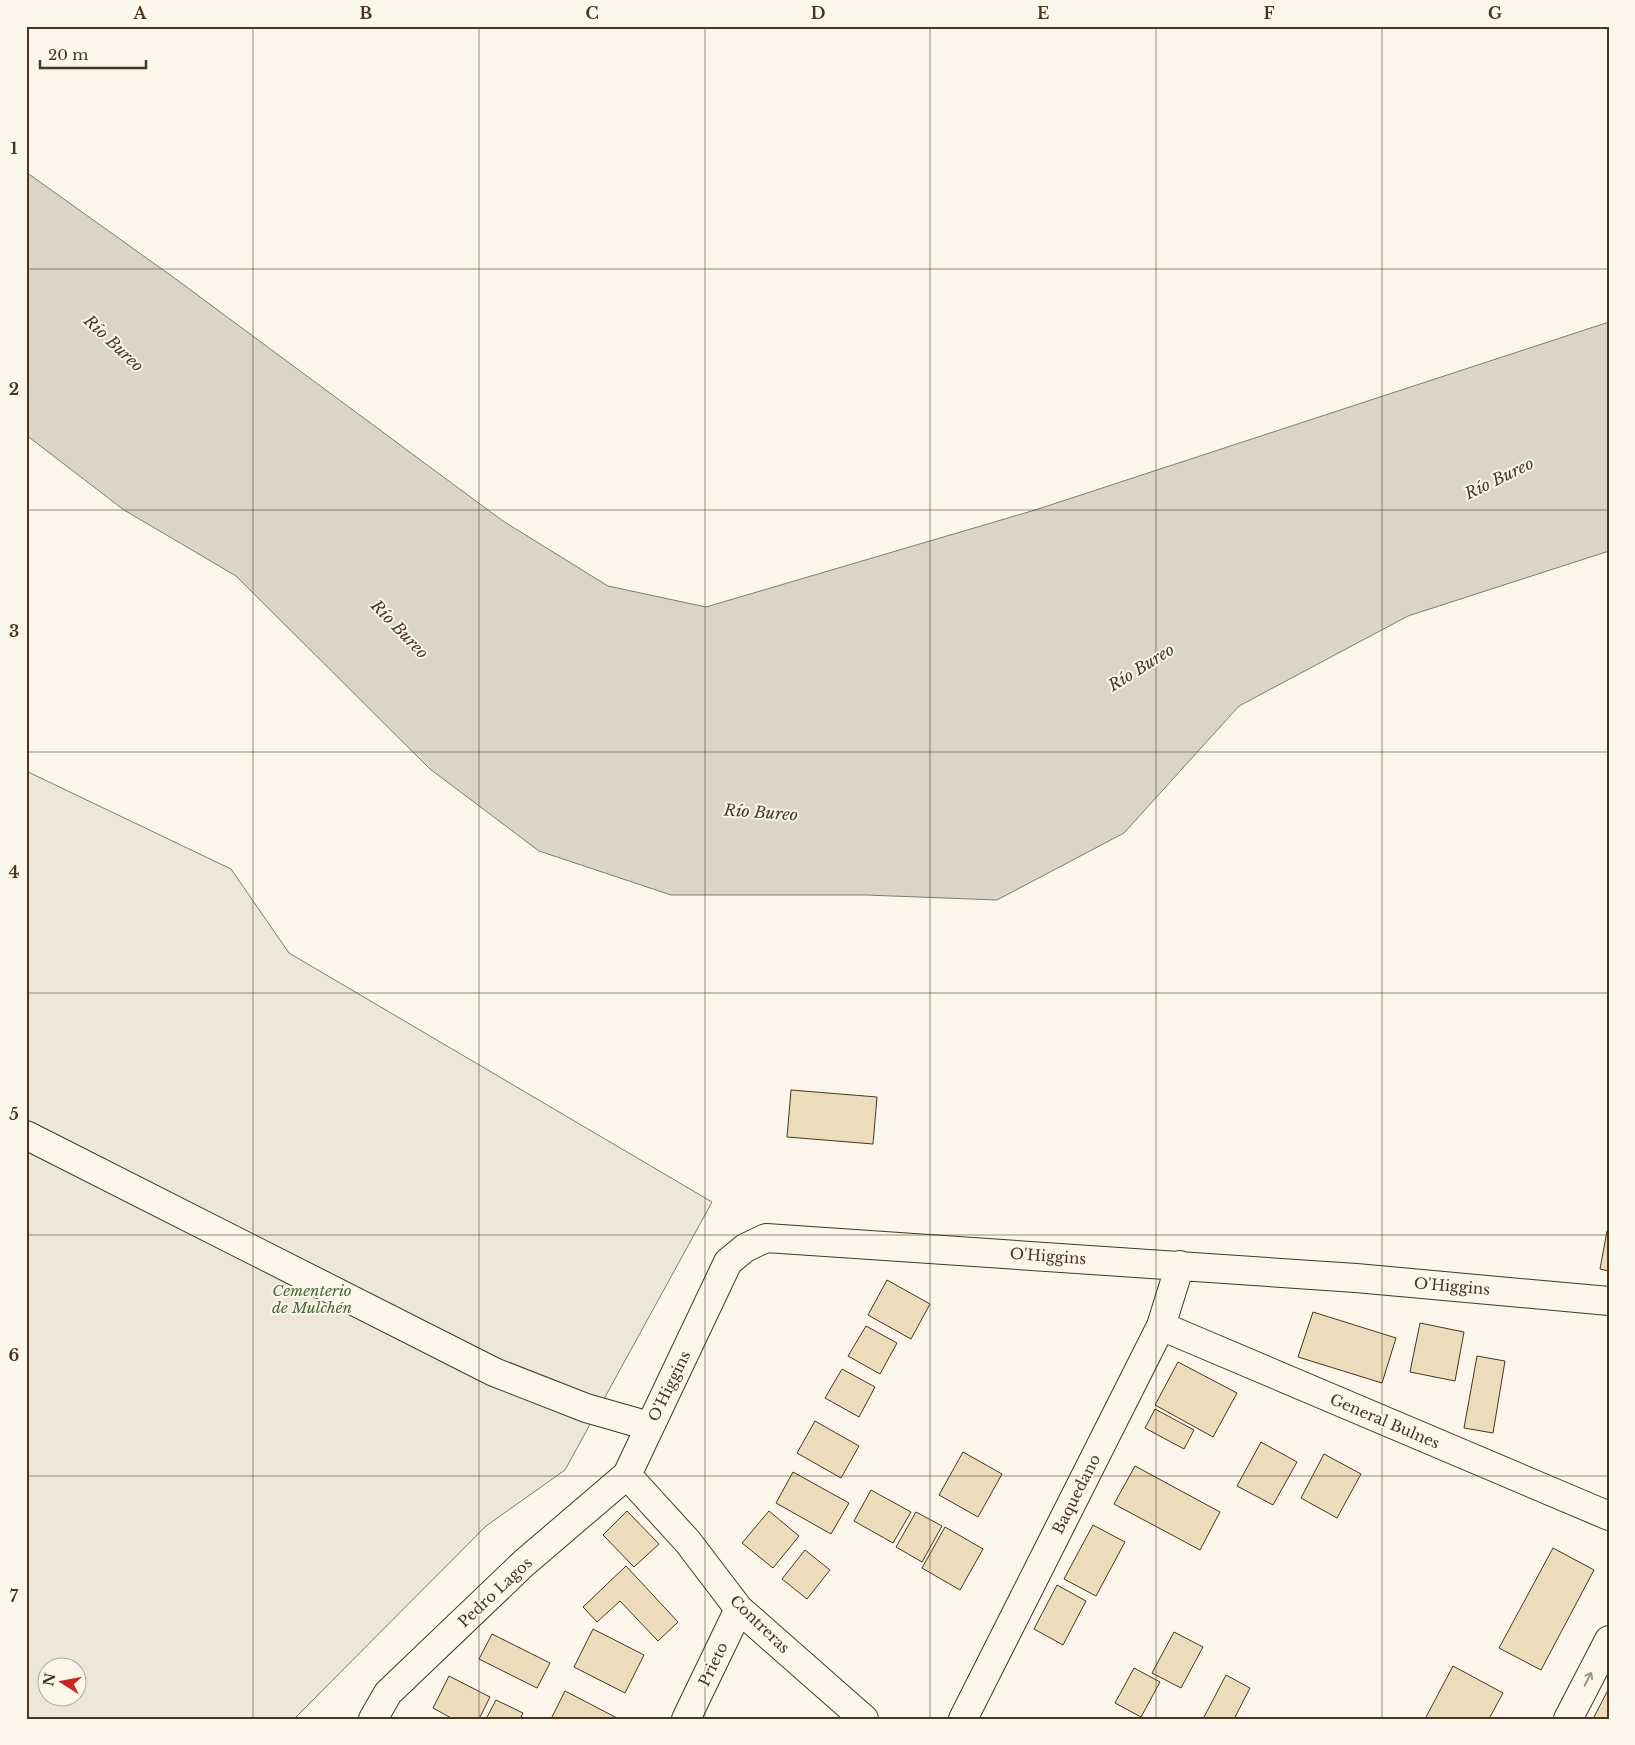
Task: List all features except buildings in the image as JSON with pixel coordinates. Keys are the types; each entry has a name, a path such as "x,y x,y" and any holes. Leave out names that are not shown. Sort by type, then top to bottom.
{"street":[{"path":"26,1135 494,1372 586,1408 649,1426"},
{"name":"O'Higgins","path":"627,1475 728,1262 745,1248 766,1238 1356,1278 1609,1301"},
{"name":"Baquedano","path":"963,1719 1161,1326 1180,1265"},
{"name":"General Bulnes","path":"1161,1326 1609,1516"},
{"name":"Contreras","path":"627,1475 688,1542 740,1609 864,1719"},
{"name":"Pedro Lagos","path":"373,1719 388,1693 395,1686 524,1563 627,1475"},
{"name":"Prieto","path":"686,1719 740,1609"},
{"path":"1568,1719 1609,1640"}],"green space":[{"name":"Cementerio de Mulchén","path":"26,771 231,869 289,953 712,1202 565,1470 486,1526 294,1719 26,1719"}],"water":[{"name":"Río Bureo","path":"26,172 173,277 503,521 608,586 706,607 1035,510 1609,322 1609,551 1408,616 1239,706 1124,833 997,900 866,895 671,895 539,851 430,769 236,576 124,510 26,435"}]}
